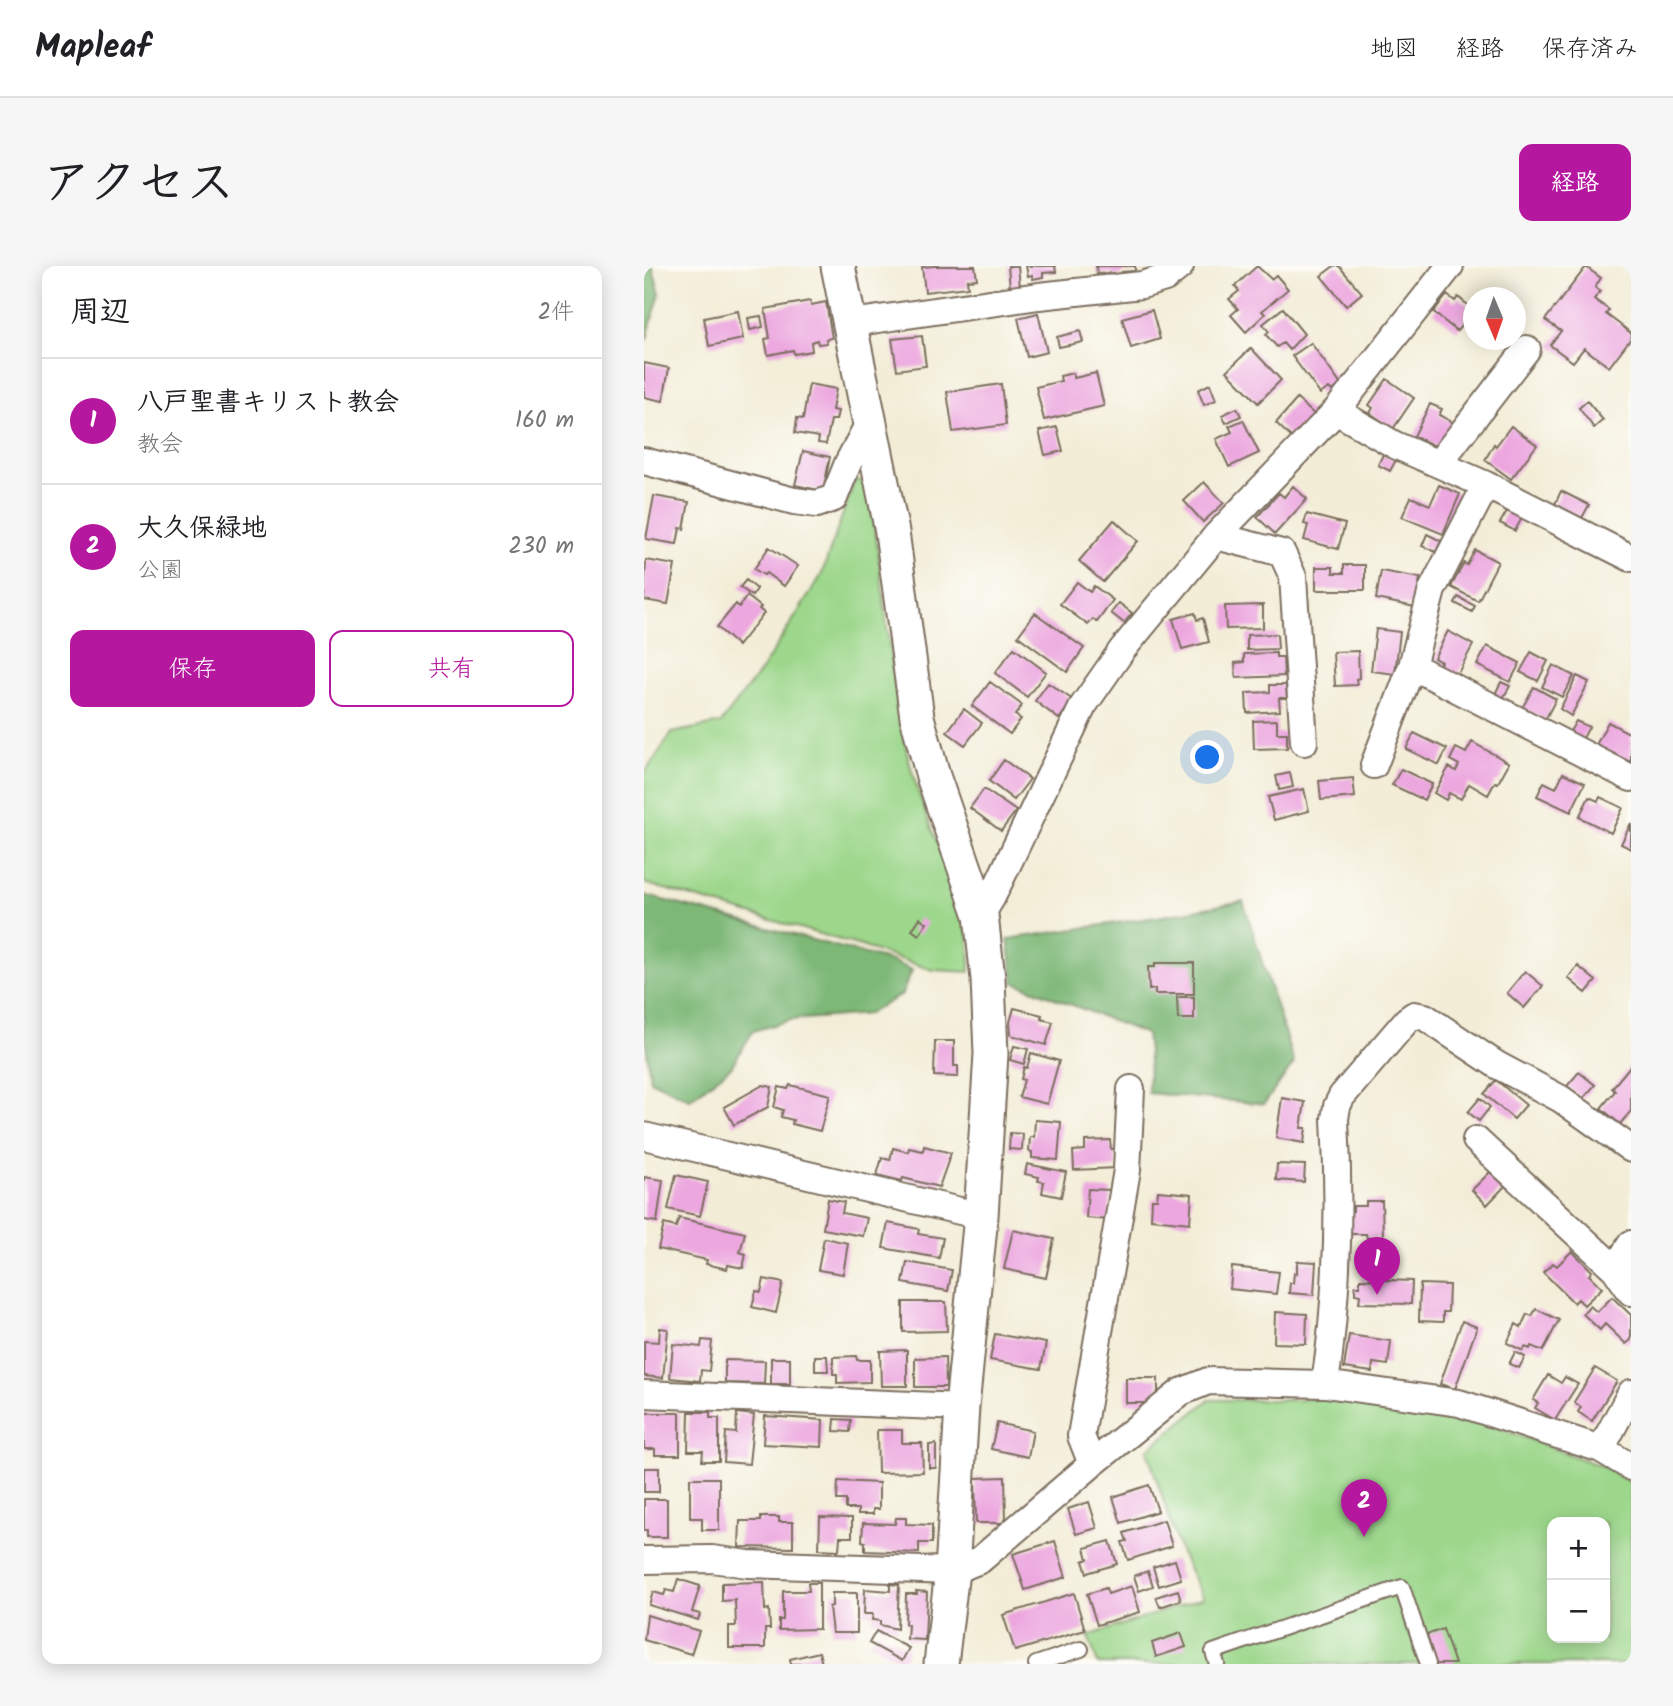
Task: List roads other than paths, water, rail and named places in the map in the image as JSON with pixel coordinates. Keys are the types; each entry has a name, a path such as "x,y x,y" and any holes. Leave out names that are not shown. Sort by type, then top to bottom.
{"street":[{"path":"838,266 892,532 917,717 933,776 981,915 988,979 991,1054 981,1216 962,1407 952,1571 941,1664"},
{"path":"850,323 1039,296 1142,285 1165,278 1180,266"},
{"path":"981,915 1083,706 1122,650 1216,536 1336,411 1450,266"},
{"path":"1438,464 1527,349"},
{"path":"1336,411 1395,446 1486,485 1631,558"},
{"path":"644,461 794,501 817,504 834,498 848,463 869,424"},
{"path":"1374,765 1412,666 1433,590 1486,485"},
{"path":"1216,536 1282,553 1288,565 1293,577 1304,742"},
{"path":"1412,666 1631,778"},
{"path":"1325,1384 1331,1345 1337,1262 1337,1106 1350,1086 1413,1014 1424,1017 1497,1065 1561,1099 1631,1149"},
{"path":"1092,1464 1081,1436 1128,1170 1131,1089"},
{"path":"644,1136 981,1216"},
{"path":"1476,1140 1615,1269 1631,1292"},
{"path":"1615,1269 1631,1244"},
{"path":"644,1560 712,1559 748,1564 952,1571 980,1560 1181,1392 1208,1381 1325,1384 1459,1403 1601,1449 1631,1467"},
{"path":"1601,1449 1631,1393"},
{"path":"644,1394 962,1407"}],"lane":[{"path":"1217,1664 1213,1652 1402,1587 1429,1664"},
{"path":"1036,1664 1081,1648"}],"place":[{"name":"八戸聖書キリスト教会","path":"1377,1295"},
{"name":"大久保緑地","path":"1364,1537"}]}
